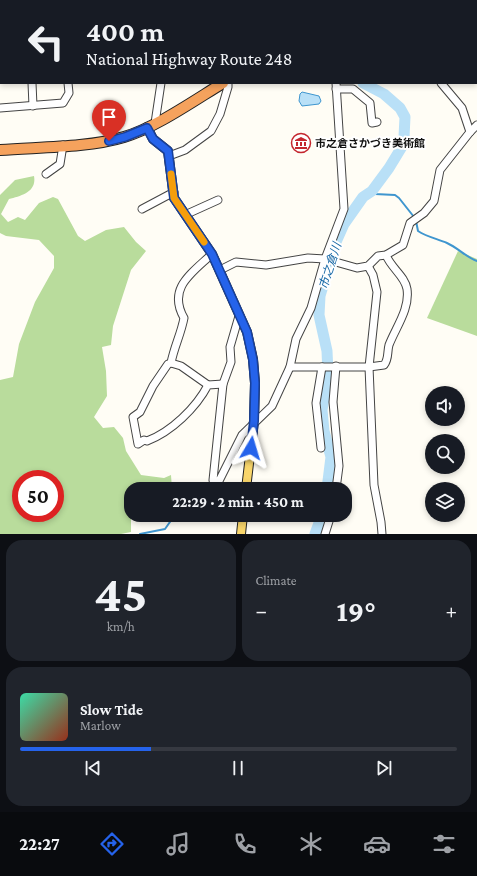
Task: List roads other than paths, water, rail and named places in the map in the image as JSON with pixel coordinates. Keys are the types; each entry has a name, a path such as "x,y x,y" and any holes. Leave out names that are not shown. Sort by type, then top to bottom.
{"highway":[{"path":"0,150 109,141 125,137 151,125 221,84"}],"main road":[{"path":"151,125 153,139 168,151 174,198 212,254 247,332 253,360 255,383 254,421 247,482"},
{"path":"241,534 242,522"}],"street":[{"path":"32,84 33,106"},
{"path":"0,108 63,103 69,93 68,84"},
{"path":"151,125 161,84"},
{"path":"169,156 185,150 211,131 220,114 228,84"},
{"path":"442,84 462,108 470,132"},
{"path":"239,316 230,347 231,362 223,384 213,480 219,481 242,435 254,421 272,406 290,367 296,339 311,308 325,259 344,209 336,86 354,89 370,103 372,123 377,122"},
{"path":"220,270 236,262 266,265 308,258 325,259 357,268 368,266 378,256 386,255 403,245 407,229 415,218 424,212 434,201 440,170 477,125"},
{"path":"46,174 60,164 63,145"},
{"path":"142,209 174,192"},
{"path":"186,214 218,200"},
{"path":"208,385 203,395 179,420 159,437 147,441 144,440 138,444 133,417 140,412 153,386 168,364 171,363 184,318 178,308 177,295 190,274 212,254"},
{"path":"290,367 369,367 384,365 387,361 389,346 399,326 407,300 407,289 404,280 390,265 386,255"},
{"path":"368,266 373,275 377,292 369,367 374,485 382,534"},
{"path":"171,363 181,366 208,385 223,384"},
{"path":"336,366 333,402 339,466 337,482"},
{"path":"321,448 316,403 322,367"},
{"path":"325,534 329,522"}],"water":[{"path":"302,92 319,96 321,101 319,104 302,106 299,101 300,94"}],"waterway":[{"name":"市之倉川","path":"328,482 331,457 324,431 322,410 328,374 327,351 319,315 320,296 336,242 344,224 363,197 372,191 389,168 403,145 404,137 405,117 400,108 384,94 365,84"},
{"path":"372,191 375,194 395,195 414,217"},
{"path":"416,221 418,231 421,233 447,243 477,261"},
{"path":"140,534 165,529 170,522"},
{"name":"市之倉川","path":"315,534 319,522"}],"place":[{"name":"市之倉さかづき美術館","path":"301,143"}]}
